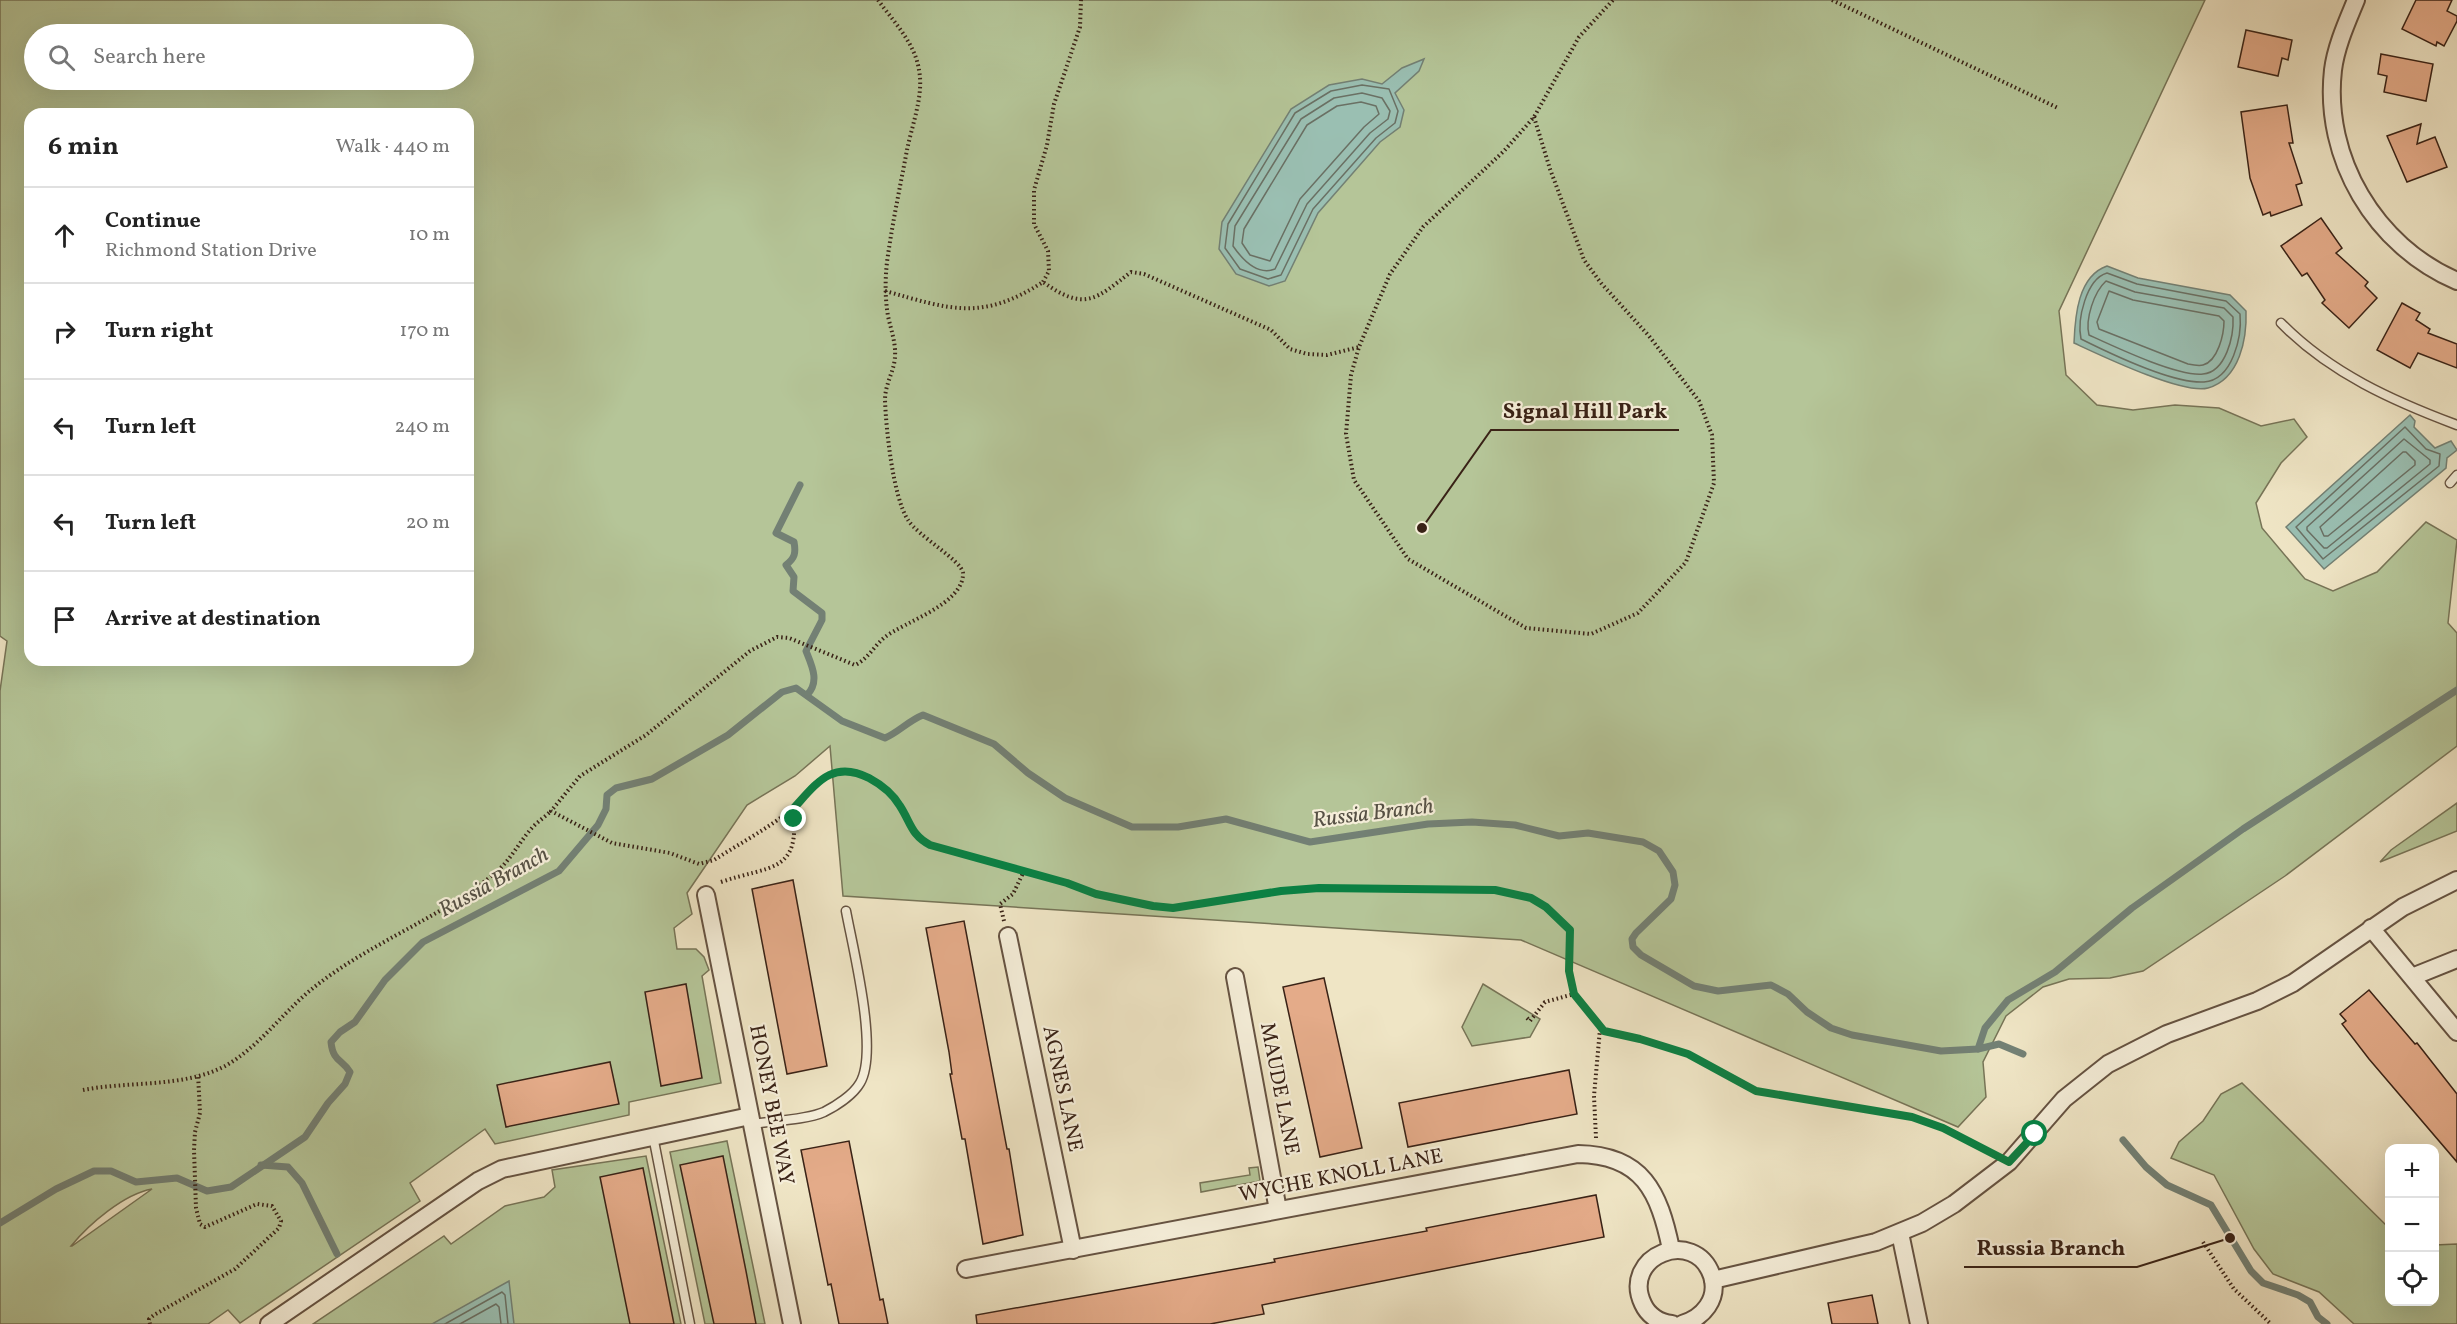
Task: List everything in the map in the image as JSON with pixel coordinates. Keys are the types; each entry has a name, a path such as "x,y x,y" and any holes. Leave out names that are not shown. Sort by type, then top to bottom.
{"street":[{"path":"2356,0 2343,32 2333,69 2332,102 2336,138 2345,167 2362,199 2385,229 2414,255 2457,281"},
{"path":"1713,1281 1864,1245 1900,1233 1954,1204 2009,1162 2064,1099 2108,1064 2167,1034 2257,1001 2293,983 2403,907 2457,880"},
{"name":"HONEY BEE WAY","path":"706,895 792,1324"},
{"path":"2372,928 2457,1032"},
{"name":"AGNES LANE","path":"1008,936 1072,1250"},
{"path":"2412,977 2457,958"},
{"name":"MAUDE LANE","path":"1235,977 1278,1210"},
{"path":"269,1324 478,1181 498,1171 515,1164 653,1135 751,1120"},
{"name":"WYCHE KNOLL LANE","path":"966,1269 1578,1154 1597,1154 1624,1163 1649,1185 1658,1202 1671,1249"},
{"path":"1900,1233 1919,1324"},
{"path":"1672,1324 1655,1318 1646,1309 1638,1285 1641,1272 1648,1261 1659,1253 1671,1249 1693,1253 1710,1269 1713,1281 1714,1293 1710,1305 1702,1315 1682,1324"}],"lane":[{"path":"2281,323 2312,353 2337,370 2457,425"},
{"path":"2450,483 2457,475"},
{"path":"751,1120 823,1112 839,1103 860,1083 867,1053 866,1030 846,911"},
{"path":"653,1135 690,1324"}],"path":[{"path":"83,1090 176,1080 225,1066 246,1052 314,987 347,962 463,896 493,875 508,862 531,829 551,811 580,776 646,735 750,651 777,637 802,642 855,665 861,662 884,638 945,602 960,585 963,573 960,563 936,548 910,523 904,514 895,480 885,389 895,359 885,291 895,215 917,105 920,71 913,49 878,0"},
{"path":"885,291 963,310 982,308 1008,300 1043,282 1049,271 1048,252 1034,224 1034,190 1047,145 1054,104 1080,27 1081,0"},
{"path":"1534,117 1504,151 1423,227 1405,251 1379,295 1359,347 1351,375 1346,434 1354,480 1408,559 1526,627 1591,634 1638,613 1686,562 1714,483 1712,435 1699,401 1649,336 1601,283 1584,260 1550,169 1534,117 1533,115 1579,36 1613,0"},
{"path":"1832,0 2058,108"},
{"path":"1043,282 1060,295 1080,299 1099,298 1131,272 1144,274 1270,330 1290,349 1307,354 1327,355 1359,347"},
{"path":"551,811 603,840 670,853 699,864 714,860 793,809 819,780 847,770 858,772 882,785 899,803 916,838 930,845 1096,894 1173,908 1269,892 1319,888 1495,890 1531,898 1546,907 1570,930 1569,971 1574,994 1600,1029 1688,1054 1756,1091 1912,1117 1943,1128 2009,1162"},
{"path":"721,882 773,866 790,855 794,842 793,809"},
{"path":"1008,936 1000,904 1013,894 1024,871"},
{"path":"1527,1018 1530,1020 1545,1002 1574,994"},
{"path":"1597,1154 1594,1096 1600,1029"},
{"path":"150,1324 149,1319 154,1315 235,1269 272,1234 281,1221 272,1206 257,1204 205,1227 200,1224 196,1208 195,1179 195,1132 200,1113 198,1074"},
{"path":"2203,1242 2234,1289 2271,1324"}],"green space":[{"path":"0,0 2205,0 2059,311 2066,375 2097,405 2133,410 2175,405 2219,408 2261,426 2294,419 2307,437 2281,463 2256,503 2262,528 2305,579 2333,591 2377,572 2426,522 2457,540 2448,623 2457,633 2457,746 2285,876 2143,971 2110,978 2069,979 2043,987 2006,1016 1983,1062 1986,1097 1958,1127 1521,940 843,896 830,746 795,776 747,805 687,893 692,914 674,928 677,949 696,949 704,957 709,970 702,976 721,1083 629,1102 629,1115 495,1144 485,1129 410,1183 420,1201 240,1323 228,1310 208,1324 0,1324 0,691 7,641 0,636","holes":["152,1189 72,1246 71,1246 87,1229 119,1203"]},
{"path":"2457,803 2457,831 2380,862 2391,850"},
{"path":"1483,984 1540,1019 1530,1037 1472,1046 1462,1027"},
{"path":"2242,1083 2385,1224 2385,1306 2439,1306 2439,1245 2457,1244 2457,1324 2354,1324 2319,1292 2273,1274 2254,1249 2214,1175 2171,1158 2179,1142 2203,1121 2221,1094"},
{"path":"727,1141 765,1324 705,1324 670,1152"},
{"path":"646,1156 681,1324 313,1324 444,1236 451,1244 505,1206 544,1197 555,1187 552,1170"},
{"path":"1258,1167 1260,1181 1201,1192 1200,1183 1250,1175 1249,1168"}],"water":[{"path":"1424,59 1419,71 1395,93 1404,110 1400,127 1380,142 1318,213 1285,281 1269,286 1236,274 1219,249 1222,222 1291,109 1329,85 1362,79 1382,84 1402,68"},
{"path":"2107,266 2138,278 2230,295 2246,311 2246,322 2243,345 2228,376 2208,388 2196,389 2180,386 2141,373 2074,343 2077,309 2084,288 2097,271"},
{"path":"2410,415 2415,421 2414,427 2435,448 2451,441 2457,450 2447,458 2446,468 2324,569 2286,527"},
{"path":"509,1281 514,1324 432,1324"}],"building":[{"path":"2416,0 2452,0 2447,11 2457,16 2457,21 2444,46 2437,42 2436,46 2402,29"},
{"path":"2246,30 2292,40 2288,60 2282,58 2278,76 2238,67"},
{"path":"2381,54 2433,64 2426,101 2384,92 2387,76 2378,74"},
{"path":"2287,105 2293,143 2289,143 2302,183 2296,185 2302,205 2271,216 2270,212 2263,215 2250,178 2241,112"},
{"path":"2421,124 2417,144 2435,137 2447,167 2407,182 2387,136"},
{"path":"2321,218 2342,248 2336,253 2368,282 2365,286 2377,298 2349,328 2322,303 2325,300 2307,273 2302,276 2281,246"},
{"path":"2402,303 2420,313 2416,320 2430,329 2428,333 2457,344 2457,368 2418,353 2410,368 2377,350"},
{"path":"793,880 827,1066 787,1074 752,889"},
{"path":"964,921 1007,1149 1009,1149 1023,1235 983,1244 965,1139 962,1139 950,1074 952,1074 949,1052 926,928"},
{"path":"1324,978 1362,1148 1320,1157 1283,987"},
{"path":"686,984 702,1078 661,1086 645,992"},
{"path":"2369,990 2415,1044 2417,1043 2457,1094 2457,1162 2342,1024 2346,1021 2340,1014"},
{"path":"610,1062 619,1104 506,1127 497,1085"},
{"path":"1569,1070 1577,1114 1408,1147 1399,1103"},
{"path":"849,1141 880,1300 883,1299 888,1324 839,1324 831,1284 828,1285 801,1150"},
{"path":"723,1156 756,1324 714,1324 680,1165"},
{"path":"643,1168 674,1324 630,1324 600,1177"},
{"path":"1596,1195 1604,1237 1262,1305 1264,1314 1210,1324 977,1324 976,1315 1275,1262 1274,1259 1427,1231 1426,1228"},
{"path":"1872,1295 1878,1324 1832,1324 1828,1303"}],"waterway":[{"path":"800,485 776,533 794,542 794,555 786,565 794,577 793,591 822,613 822,620 806,651 814,679 807,695"},
{"name":"Russia Branch","path":"0,1223 56,1189 94,1171 111,1171 136,1182 177,1178 207,1191 231,1187 305,1137 328,1103 345,1084 350,1072 336,1057 331,1042 340,1032 355,1022 385,980 423,942 559,871 598,825 606,809 607,795 616,788 652,779 728,735 782,692 796,688 842,721 885,738 923,715 994,744 1028,773 1065,798 1132,827 1178,827 1226,819 1310,842 1428,824 1472,822 1515,825 1559,836 1588,833 1643,842 1659,851 1673,872 1675,885 1671,899 1636,933 1632,939 1633,947 1641,955 1694,986 1718,991 1771,985 1788,994 1807,1012 1831,1028 1852,1035 1941,1051 1978,1049 1999,1044 2023,1054"},
{"path":"1978,1049 1985,1028 2008,1000 2055,972 2132,908 2243,829 2457,690"},
{"name":"Russia Branch","path":"2123,1140 2146,1167 2167,1185 2211,1205 2251,1271 2263,1283 2298,1295 2310,1302 2318,1317 2327,1324"},
{"path":"261,1165 288,1167 302,1183 337,1254"}],"place":[{"name":"Signal Hill Park","path":"1422,528"},
{"name":"Russia Branch","path":"2230,1238"}],"route":[{"path":"794,819 793,809 819,780 833,773 847,770 858,772 882,785 899,803 916,838 930,845 1067,883 1096,894 1153,906 1173,908 1281,891 1350,887 1401,890 1495,890 1531,898 1546,907 1570,930 1569,971 1574,994 1600,1029 1604,1031 1688,1054 1756,1091 1890,1111 1912,1117 1943,1128 2009,1162 2035,1134"}]}
